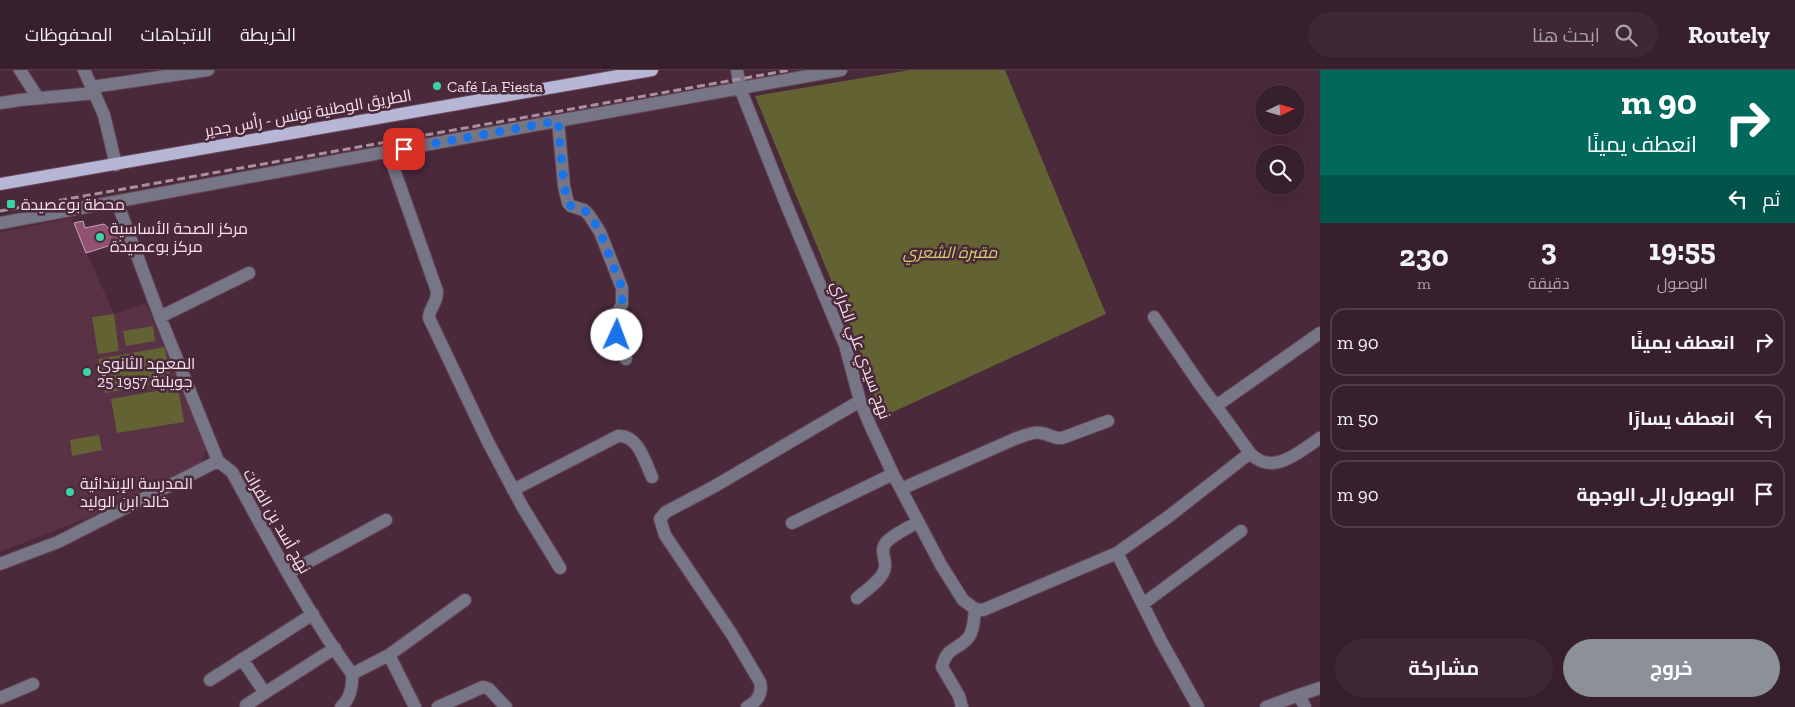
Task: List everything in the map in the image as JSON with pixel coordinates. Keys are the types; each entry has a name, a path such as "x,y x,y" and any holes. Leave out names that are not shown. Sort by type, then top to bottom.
{"main road":[{"name":"الطريق الوطنية تونس - رأس جدير","path":"0,184 652,70"}],"street":[{"path":"20,70 38,98"},
{"path":"84,70 104,115 116,165"},
{"path":"0,103 94,90 170,72 208,70"},
{"name":"نهج سيدي علي الكراي","path":"737,70 740,88 845,345 860,400 893,474 941,565 962,600 975,610"},
{"path":"0,223 841,70"},
{"path":"558,121 564,186 568,203 571,206 584,210 590,215 600,232 622,288 622,304 614,319 614,326 626,360"},
{"path":"388,152 437,291 438,298 429,313 430,318 488,442 513,490 560,568"},
{"name":"نهج أسد بن الفرات","path":"117,202 160,317 218,460 232,472 288,573 352,674"},
{"path":"160,317 249,273"},
{"path":"1154,317 1201,386 1257,461 1274,463 1285,460 1320,438"},
{"path":"1216,406 1320,333"},
{"path":"747,707 753,704 759,696 761,691 760,682 731,633 665,535 660,519 666,512 715,486 860,400"},
{"path":"902,490 1034,432 1062,438 1108,421"},
{"path":"513,490 618,436 624,435 632,439 652,477"},
{"path":"962,707 942,667 948,652 968,638 972,632 975,610 983,610 1117,553 1168,517 1250,453"},
{"path":"0,564 58,542 218,460"},
{"path":"792,523 893,474"},
{"path":"288,573 386,520"},
{"path":"857,598 884,572 886,564 884,548 886,542 918,522"},
{"path":"1143,604 1241,531"},
{"path":"1117,553 1198,707"},
{"path":"340,707 348,698 353,682 352,674 389,655 465,600"},
{"path":"210,680 313,614"},
{"path":"246,705 335,648"},
{"path":"389,655 398,670 414,707"},
{"path":"242,659 265,693"},
{"path":"0,698 33,684"},
{"path":"438,707 483,687 489,689 506,707"},
{"path":"1266,707 1320,688"},
{"path":"1299,695 1305,707"}],"shaded area":[{"name":"المعهد الثانوي 25 جويلية 1957","path":"71,218 114,314 146,303 206,449 201,463 92,516 0,552 0,232"}],"green space":[{"name":"مقبرة الشعري","path":"910,70 1005,70 1106,314 880,418 871,383 857,343 755,96"},
{"path":"114,314 119,351 98,354 92,317"},
{"path":"153,326 155,341 126,346 123,331"},
{"path":"165,347 171,381 105,393 98,359"},
{"path":"178,387 184,422 117,433 111,399"},
{"path":"99,435 102,450 72,456 70,440"}],"building":[{"name":"مركز الصحة الأساسية مركز بوعصيدة","path":"83,221 85,228 104,224 114,233 118,232 121,242 86,253 74,223"}],"railway":[{"path":"0,211 790,70"}],"place":[{"name":"Café La Fiesta","path":"437,86"},
{"name":"محطة بوعصيدة","path":"11,204"},
{"name":"مركز الصحة الأساسية مركز بوعصيدة","path":"100,237"},
{"name":"المعهد الثانوي 25 جويلية 1957","path":"87,372"},
{"name":"المدرسة الإبتدائية خالد ابن الوليد","path":"70,492"}],"route":[{"path":"404,149 558,121 564,186 568,203 571,206 584,210 590,215 600,232 622,288 622,304 614,319 617,335"}]}
